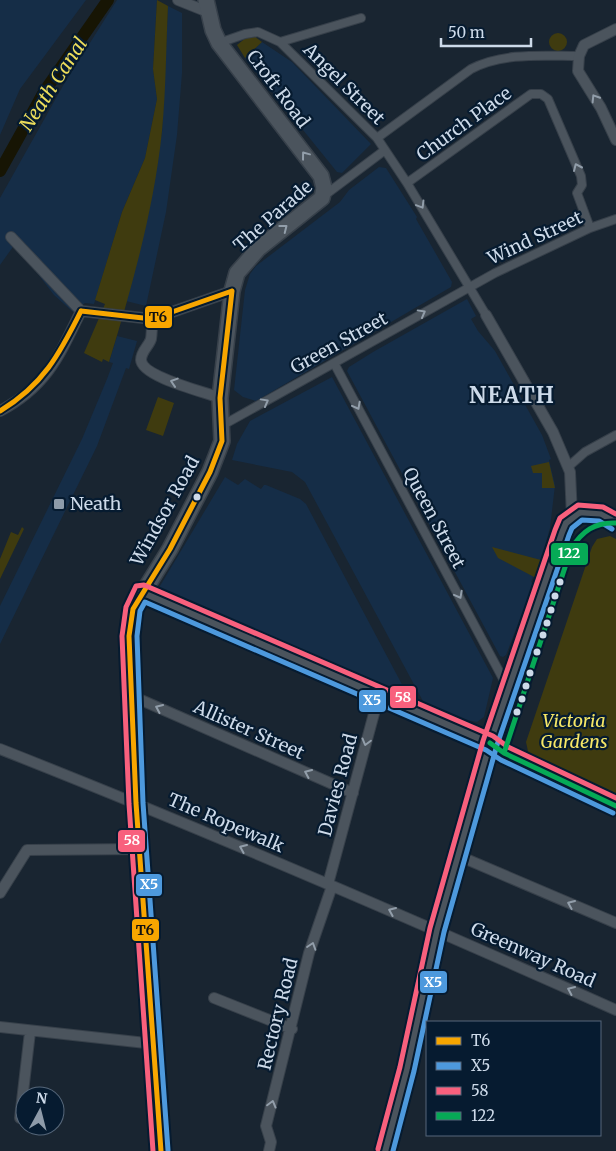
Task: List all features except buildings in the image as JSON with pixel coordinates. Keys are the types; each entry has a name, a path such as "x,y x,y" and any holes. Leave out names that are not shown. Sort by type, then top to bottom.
{"main road":[{"name":"Croft Road","path":"207,6 219,43 321,176 324,188 322,198"},
{"name":"The Parade","path":"223,425 220,398 232,291 237,273 258,249 322,198"},
{"name":"Windsor Road","path":"161,1151 155,1044 136,803 129,636 133,609 141,592 170,550 210,472 222,440 223,425"}],"street":[{"path":"178,0 207,6"},
{"path":"219,43 245,34 258,32 280,42 361,18"},
{"path":"615,133 578,71 579,56 584,45 616,29"},
{"name":"Angel Street","path":"280,42 377,138 407,183 486,315"},
{"path":"377,138 484,62 526,57 579,56"},
{"name":"Church Place","path":"407,183 531,94 541,94 548,100 581,176 582,185 577,192 590,228"},
{"name":"The Parade","path":"322,198 385,150"},
{"name":"Wind Street","path":"469,287 590,228 616,219"},
{"path":"11,237 81,311 152,319 232,291"},
{"name":"Green Street","path":"223,425 469,287"},
{"path":"0,411 23,399 37,386 59,355 81,311"},
{"path":"486,315 553,432 568,467 572,516"},
{"path":"152,319 151,340 144,348 142,360 144,368 158,377 220,398"},
{"name":"Queen Street","path":"334,363 508,688"},
{"path":"568,467 585,452 616,435"},
{"path":"386,1151 437,930 490,743 562,532 566,522 580,512 601,514 616,523"},
{"path":"141,592 490,743 504,753 616,806"},
{"name":"Davies Road","path":"330,885 379,695"},
{"name":"Allister Street","path":"132,696 353,793"},
{"name":"The Ropewalk","path":"0,749 136,803 437,930"},
{"path":"0,893 27,850 140,849"},
{"path":"459,856 616,924"},
{"name":"Rectory Road","path":"270,1151 271,1142 266,1126 292,1030 309,953 330,885"},
{"name":"Greenway Road","path":"437,930 616,1010"},
{"path":"214,998 292,1030"},
{"path":"0,1027 30,1032 155,1044"},
{"path":"24,1086 30,1032"}],"shaded area":[{"path":"0,0 86,0 20,89 0,135"},
{"path":"117,0 157,0 153,69 157,99 145,158 122,212 94,304 85,303 73,312 54,295 15,244 0,265 0,198 64,84"},
{"path":"168,6 182,13 182,73 177,135 166,212 146,306 126,301 149,207 162,132"},
{"path":"262,42 292,62 371,144 342,173 337,172 245,58"},
{"path":"379,167 386,168 417,217 416,219 452,282 451,287 256,401 243,397 234,390 245,290 250,274 256,266 340,202 349,190"},
{"path":"467,299 476,316 471,319 478,331 495,351 542,435 551,459 549,460 555,485 550,528 536,578 533,577 531,582 536,585 530,598 528,598 506,655 503,657 500,656 347,371 349,367 373,352"},
{"path":"117,336 137,341 129,369 126,368 97,446 0,644 0,606 82,439 113,363 109,362"},
{"path":"332,377 493,678 484,717 477,722 453,717 424,703 305,482 292,472 232,460 237,444 250,421"},
{"path":"225,477 238,485 245,479 261,489 266,485 300,499 306,504 406,692 406,697 160,590 160,586"}],"green space":[{"path":"157,0 168,6 162,131 154,189 141,248 109,362 103,359 102,362 84,353 105,304 95,300 122,212 145,158 157,99 153,69"},
{"path":"554,33 562,33 567,38 565,49 554,51 549,46 549,38"},
{"path":"254,36 262,42 245,58 237,45 247,37"},
{"path":"158,397 174,403 163,436 146,430"},
{"path":"549,462 555,488 542,488 542,473 533,473 531,466"},
{"path":"22,527 24,529 0,579 0,559 11,532 18,535"},
{"name":"Victoria Gardens","path":"610,536 616,539 616,798 535,760 529,756 526,742 592,547 597,539"},
{"path":"492,547 541,560 536,578 498,558"}],"waterway":[{"name":"Neath Canal","path":"0,171 44,92 108,0"}],"transit line":[{"name":"T6","path":"81,311 152,319 232,291"},
{"name":"T6","path":"161,1151 136,803 129,636 133,609 170,549 210,472 222,441 220,398 232,291"},
{"name":"T6","path":"0,411 28,391 39,380 65,342 81,311"},
{"name":"58","path":"378,1149 400,1067 430,928 483,741 555,530 560,518 578,505 603,507 616,514"},
{"name":"X5","path":"393,1151 414,1071 444,932 497,745 569,535 572,528 582,520 599,521 612,529"},
{"name":"122","path":"504,753 571,549 580,537 595,526 616,523"},
{"name":"58","path":"153,1151 129,804 122,636 126,607 136,586 144,585 493,736 508,747 616,798"},
{"name":"X5","path":"168,1150 143,803 137,636 140,611 145,602 486,750 501,760 613,813"},
{"name":"122","path":"490,743 504,753 616,806"}],"place":[{"name":"Neath","path":"59,504"}],"district":[{"name":"NEATH","path":"512,395"}]}
